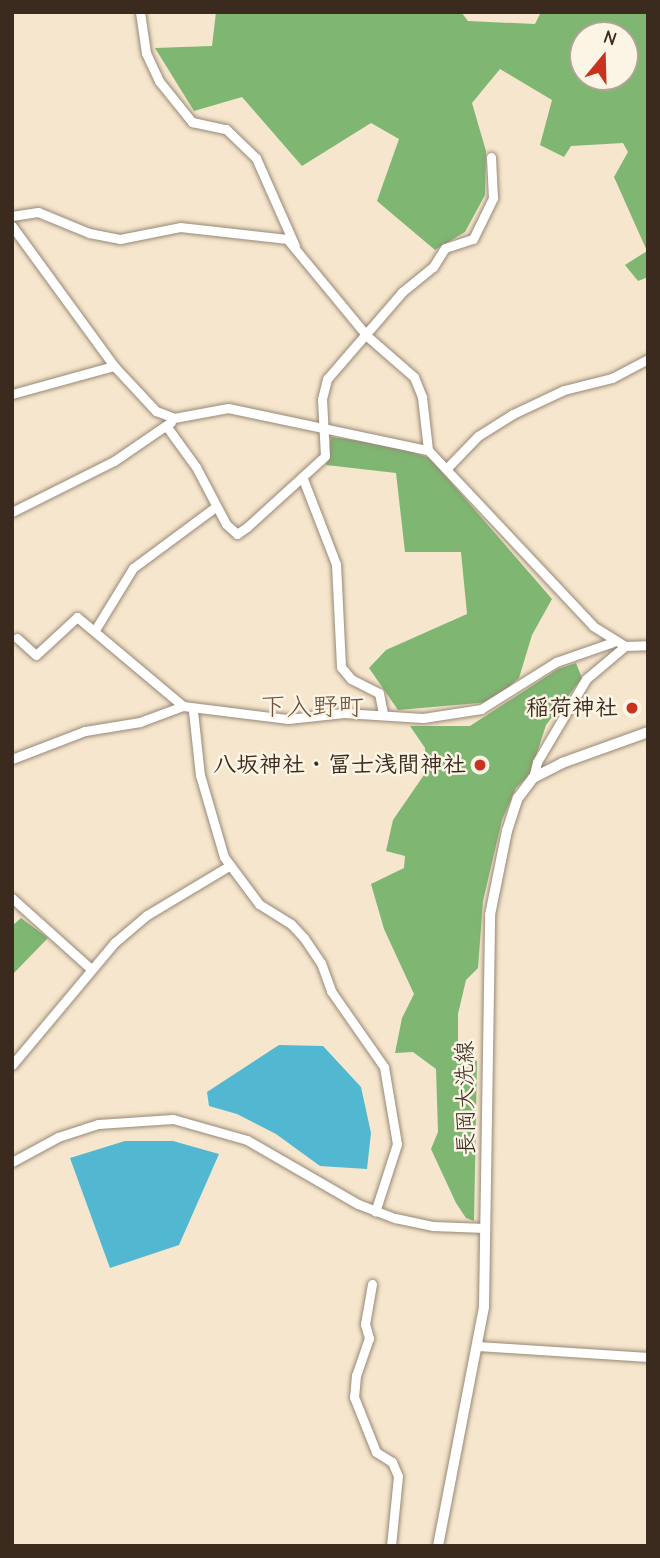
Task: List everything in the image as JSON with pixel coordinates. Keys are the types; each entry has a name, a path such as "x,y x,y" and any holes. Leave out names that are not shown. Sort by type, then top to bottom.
{"main road":[{"path":"533,778 648,732"},
{"name":"長岡大洗線","path":"439,1546 484,1307 490,915 512,813 533,778"}],"street":[{"path":"140,12 146,53 159,81 192,122 226,129 256,158 296,248 312,274 368,336 414,377 422,397 428,450"},
{"path":"167,427 196,467 214,508 237,534 303,479 324,456 322,399 327,379 368,336 402,292 433,267 444,248 473,239 493,198 491,157"},
{"path":"12,216 38,212 89,233 120,239 180,227 270,234 296,248"},
{"path":"12,226 114,366 147,404 174,418 228,408 428,450 593,626 613,642 625,646 648,645"},
{"path":"447,468 478,436 513,414 564,390 612,378 648,359"},
{"path":"12,394 114,366"},
{"path":"12,512 114,461 167,427 174,418"},
{"path":"303,479 336,564 341,667 351,679 380,693 383,714"},
{"path":"96,630 132,568 214,508"},
{"path":"17,638 36,655 72,618 96,630 183,706 193,711 230,709 288,719 383,714 424,718 481,709 556,662 613,642"},
{"path":"533,778 537,762 586,679 625,646"},
{"path":"14,757 85,731 140,722 183,706"},
{"path":"193,711 200,775 229,866 259,904 291,924 304,938 321,963 331,991 384,1067 397,1144 375,1212"},
{"path":"12,1065 91,969 147,915 229,866"},
{"path":"12,898 91,969"},
{"path":"12,1162 58,1137 97,1124 173,1119 247,1140 375,1212 416,1224 485,1228"},
{"path":"372,1284 365,1324 369,1338 356,1375 354,1397 376,1452 392,1462 398,1476 391,1546"},
{"path":"478,1346 648,1357"}],"green space":[{"path":"216,12 461,12 468,21 535,24 541,12 648,12 648,277 638,281 625,265 647,251 614,177 628,152 623,143 571,146 564,157 540,145 552,100 500,69 472,103 486,151 485,195 465,232 435,250 377,201 399,139 371,123 302,166 242,97 194,111 155,48 212,46"},
{"path":"331,437 389,445 430,458 552,599 532,635 519,678 491,702 398,710 369,668 386,650 467,614 461,552 405,552 396,473 326,465"},
{"path":"576,663 582,678 546,725 530,774 516,788 502,820 483,901 478,968 466,980 458,1014 458,1054 477,1061 474,1221 466,1218 456,1203 431,1149 438,1132 436,1069 413,1052 395,1053 402,1018 414,994 384,929 371,884 404,868 405,856 386,851 393,820 426,772 425,748 410,726 470,726 558,669"},
{"path":"21,918 48,938 12,975 12,926"}],"water":[{"path":"279,1045 323,1046 361,1087 371,1133 367,1169 320,1166 276,1134 237,1114 209,1106 207,1092"},
{"path":"125,1141 173,1141 219,1154 179,1245 110,1268 70,1158"}],"place":[{"name":"稲荷神社","path":"632,708"},
{"name":"八坂神社・冨士浅間神社","path":"480,765"}],"district":[{"name":"下入野町","path":"312,708"}]}
